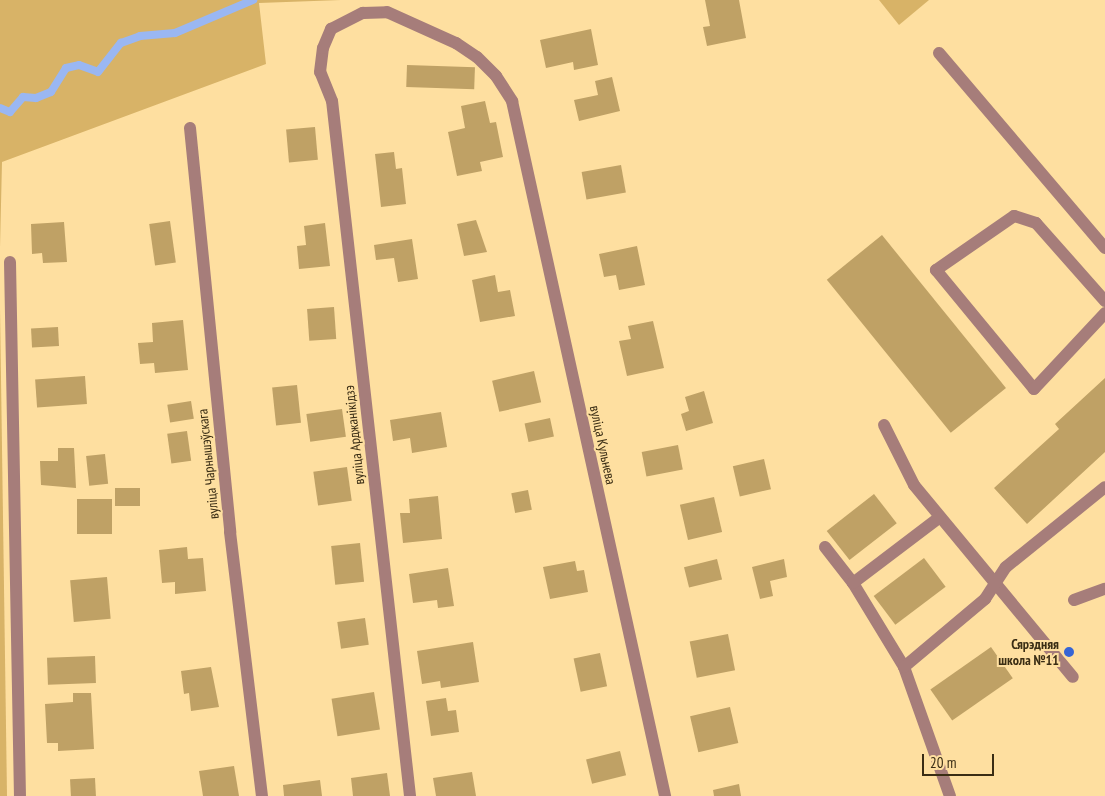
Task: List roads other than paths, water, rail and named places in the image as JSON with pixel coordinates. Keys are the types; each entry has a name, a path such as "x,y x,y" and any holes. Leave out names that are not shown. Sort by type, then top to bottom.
{"street":[{"name":"вуліца Кульнева","path":"320,72 323,48 331,29 363,13 387,12 456,43 477,57 496,76 512,101 665,796"},
{"path":"939,53 1105,248"},
{"name":"вуліца Арджанікідзэ","path":"320,72 332,101 410,796"},
{"name":"вуліца Чарнышэўскага","path":"190,128 230,532 262,796"},
{"path":"1105,302 1036,223 1014,216 936,270 1034,389 1105,313"},
{"path":"10,262 20,796"},
{"path":"884,425 914,485 1073,677"},
{"path":"904,666 985,599 1006,567 1105,487"},
{"path":"853,583 940,517"},
{"path":"825,547 853,583 904,666 950,796"},
{"path":"1074,600 1105,589"}],"waterway":[{"path":"0,108 10,112 23,97 36,98 51,92 66,68 79,65 98,72 121,43 140,36 175,33 253,0"}],"place":[{"name":"Сярэдняя школа №11","path":"1069,652"}]}
